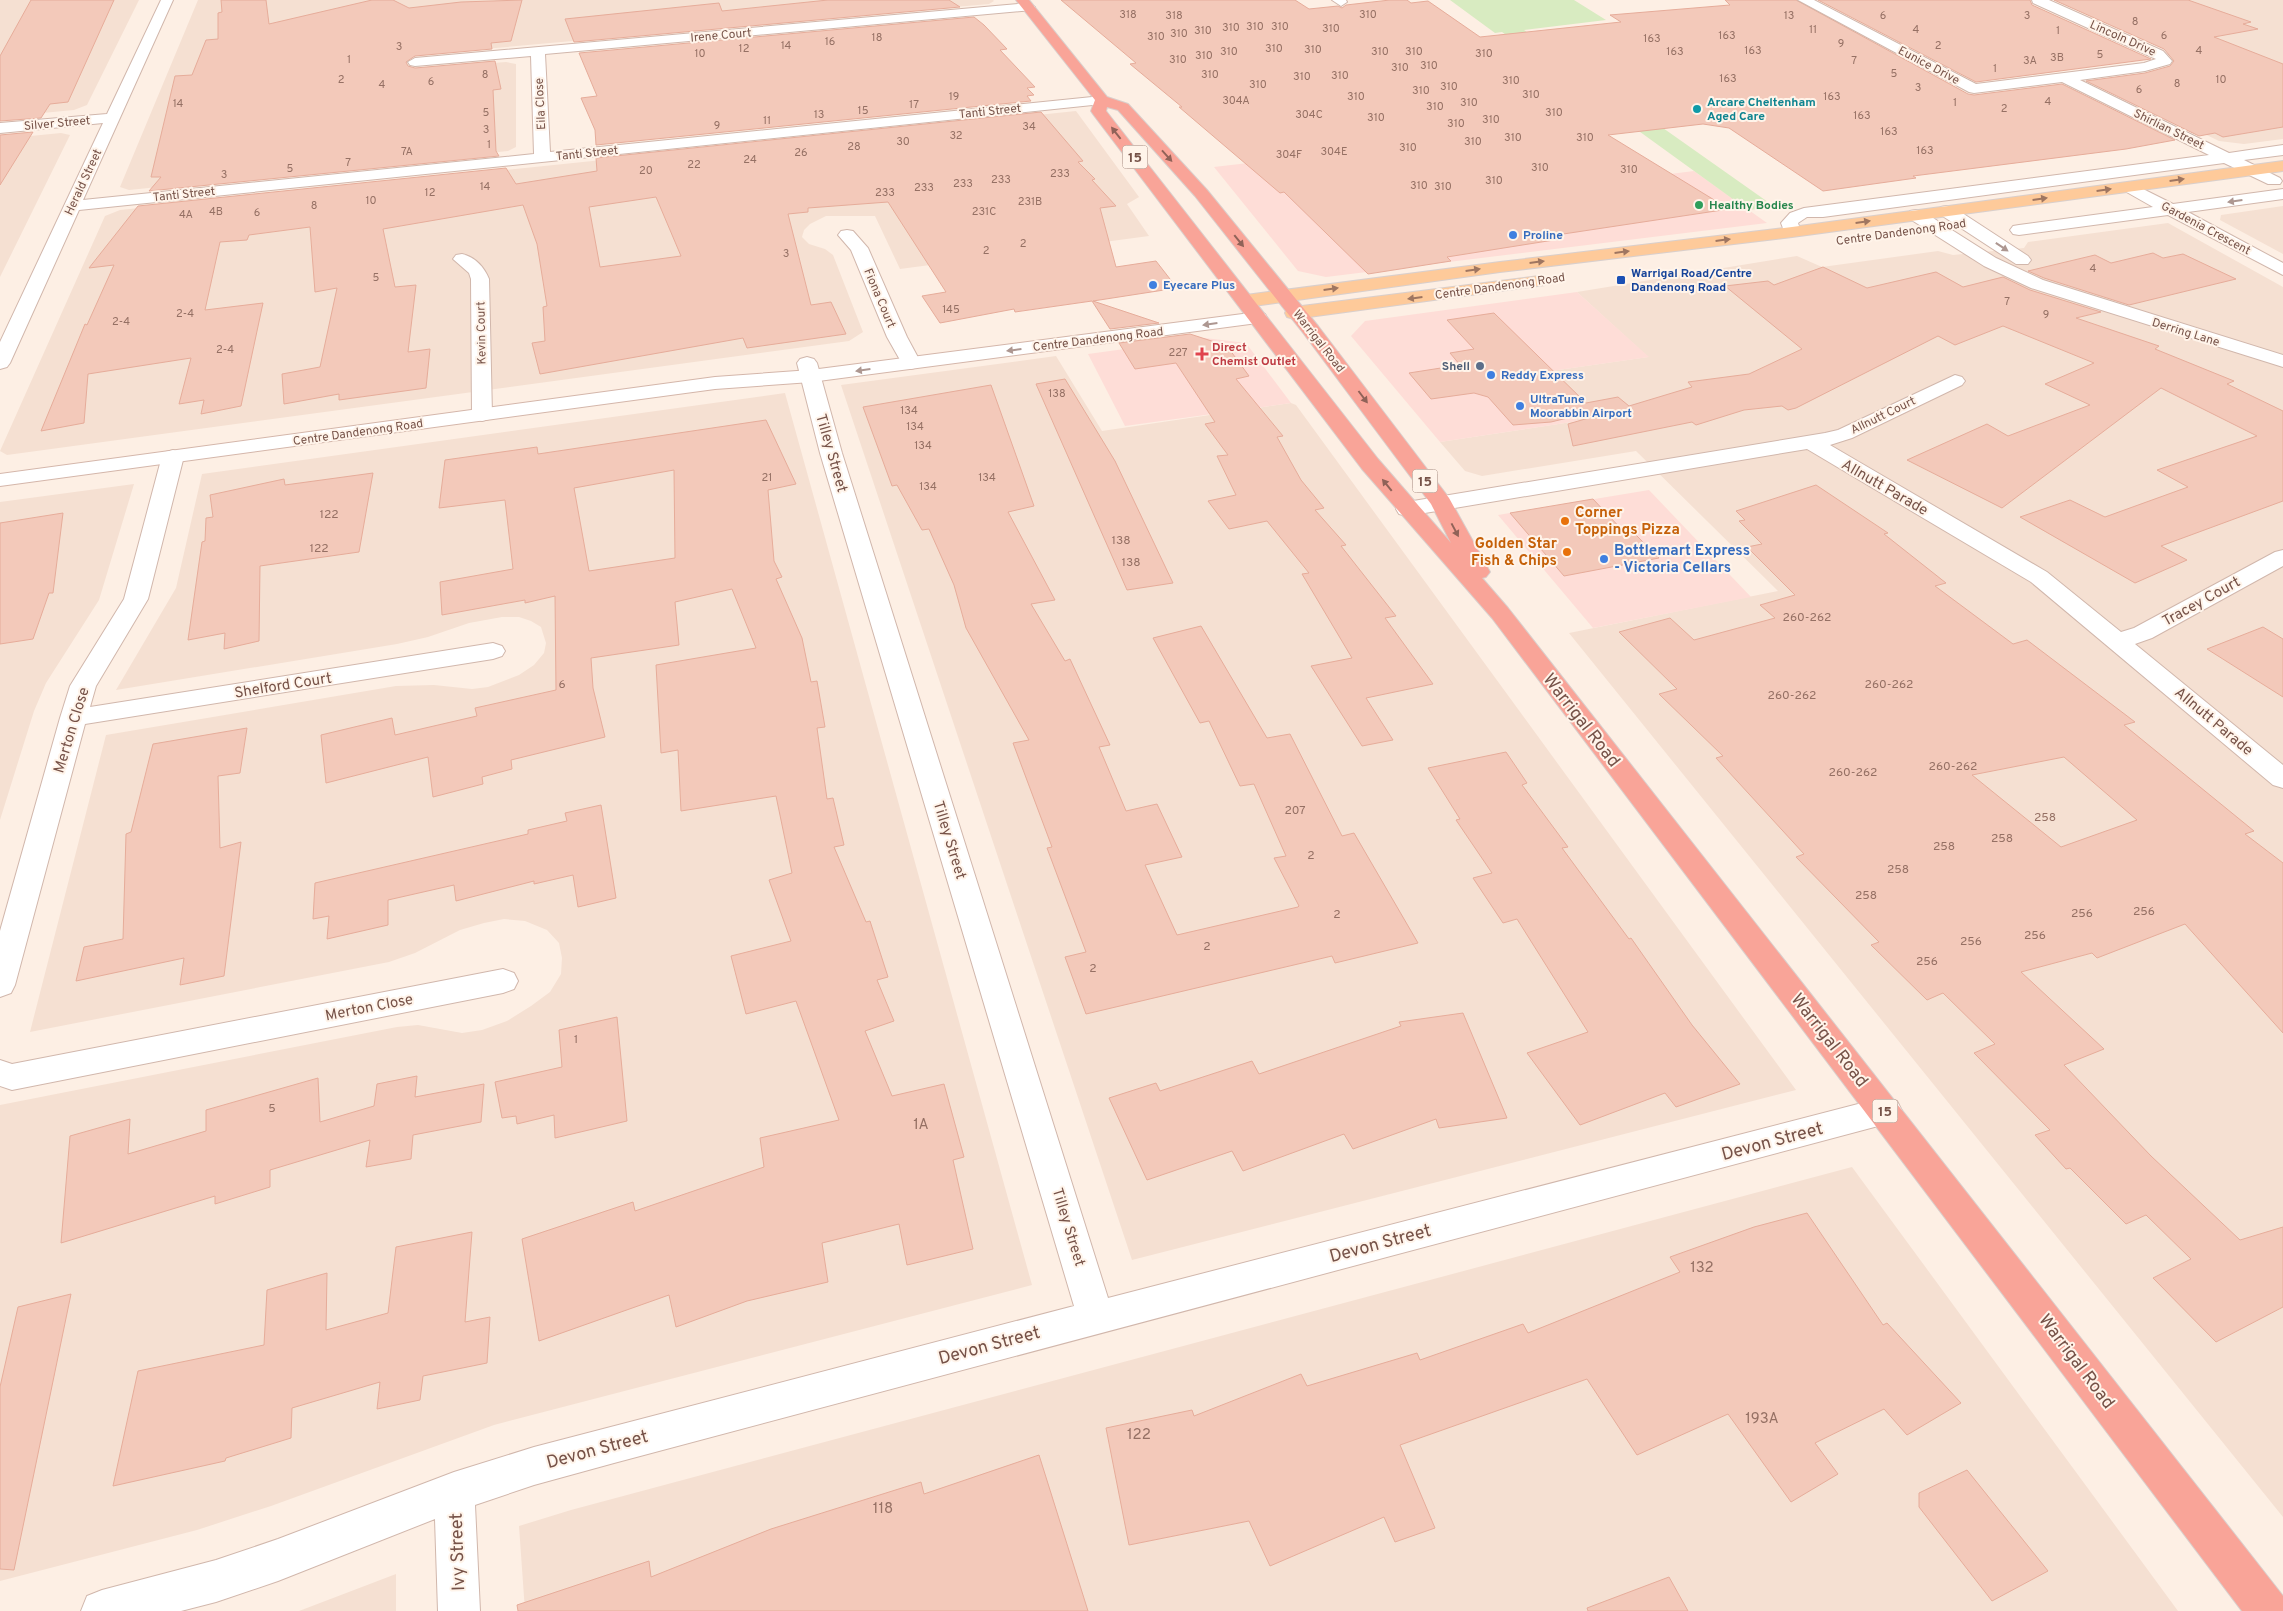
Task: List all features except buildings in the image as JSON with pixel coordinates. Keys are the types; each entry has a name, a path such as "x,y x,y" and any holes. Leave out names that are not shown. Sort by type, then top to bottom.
{"highway":[{"name":"Warrigal Road","path":"1025,4 1102,100 1123,107 1209,202 1297,312 1441,503 1500,613"},
{"name":"Warrigal Road","path":"1102,100 1098,110 1370,464 1407,509 1500,613 2268,1611"}],"main road":[{"name":"Centre Dandenong Road","path":"1252,310 1283,296 1491,268 1792,232 2283,166"},
{"name":"Centre Dandenong Road","path":"1653,266 2151,198 2280,185"},
{"name":"Centre Dandenong Road","path":"1252,310 1297,312 1555,279"}],"street":[{"name":"Herald Street","path":"0,363 167,0"},
{"name":"Eunice Drive","path":"1804,0 1974,89 2063,77"},
{"name":"Lincoln Drive","path":"2038,0 2158,54 2165,59 2163,63 2158,65 2063,77"},
{"name":"Irene Court","path":"415,62 538,52 1025,4"},
{"name":"Eila Close","path":"538,52 542,157"},
{"name":"Shirlian Street","path":"2063,77 2280,185"},
{"name":"Tanti Street","path":"72,206 1102,100"},
{"name":"Silver Street","path":"0,128 113,118"},
{"path":"1792,232 1790,223 1793,217 1808,212 1823,212 2283,150"},
{"path":"2018,230 2171,210 2280,185"},
{"name":"Gardenia Crescent","path":"2129,187 2283,270"},
{"name":"Derring Lane","path":"1947,211 2051,279 2089,301"},
{"name":"Derring Lane","path":"1916,215 2011,273 2037,284 2283,361"},
{"name":"Fiona Court","path":"847,235 859,248 907,355"},
{"name":"Kevin Court","path":"462,259 477,271 480,279 482,415"},
{"name":"Centre Dandenong Road","path":"1175,311 1252,310"},
{"name":"Centre Dandenong Road","path":"0,480 715,383 907,355 1252,310"},
{"name":"Centre Dandenong Road","path":"907,355 1070,324"},
{"name":"Tilley Street","path":"809,370 833,462 1096,1317"},
{"name":"Allnutt Court","path":"1810,442 1845,434 1955,381"},
{"path":"1407,509 1810,442"},
{"name":"Allnutt Parade","path":"1810,442 2039,577 2283,779"},
{"name":"Merton Close","path":"0,985 83,686 136,599 173,456"},
{"name":"Tracey Court","path":"2118,641 2143,633 2283,557"},
{"name":"Shelford Court","path":"73,718 493,651"},
{"name":"Merton Close","path":"0,1073 12,1077 503,981"},
{"name":"Devon Street","path":"102,1611 216,1581 278,1560 454,1492 614,1444 1885,1111"},
{"name":"Ivy Street","path":"454,1492 459,1611"}],"shaded area":[{"path":"0,0 139,0 87,105 74,110 0,117"},
{"path":"198,0 994,1 989,4 484,49 428,50 378,72 506,62 516,64 516,147 508,151 129,190 120,187"},
{"path":"2059,0 2283,0 2283,139 2244,144 2219,141 2105,86 2206,68"},
{"path":"1076,111 1139,197 1127,204 1149,236 900,269 875,216 826,216 810,224 804,230 802,237 809,244 825,249 833,255 863,332 849,341 7,455 0,451 105,216 120,210"},
{"path":"61,133 70,135 0,277 0,139"},
{"path":"1358,150 1415,206 1694,171 1767,223 1326,277 1298,271 1214,167"},
{"path":"2283,206 2283,254 2220,220 2221,215"},
{"path":"2168,223 2283,287 2283,1517 1569,633 1778,591 1636,451 1482,476 1465,471 1440,442 1578,421 1530,374 1648,357 1577,292 1797,256 1822,267 1938,251 1953,255 2024,248 2028,242"},
{"name":"Shell","path":"1577,292 1649,357 1530,374 1578,421 1440,442 1351,336 1365,321"},
{"path":"1205,338 1246,343 1291,403 1125,426 1088,354"},
{"path":"1056,356 1102,431 1291,403 1296,405 1796,1090 1132,1260 841,385"},
{"path":"785,393 1032,1285 494,1425 271,1506 197,1530 0,1581 0,1105 397,1027 418,1025 462,1033 482,1030 507,1021 531,1006 550,992 561,974 562,958 559,943 547,930 525,921 504,919 460,930 415,953 389,962 30,1032 106,735 396,686 434,685 472,689 488,687 519,675 534,665 544,653 546,643 541,627 519,617 502,617 469,623 428,637 397,644 116,690 176,588 202,474"},
{"path":"134,484 99,600 46,683 34,711 0,820 0,502"},
{"path":"1649,490 1751,597 1593,628 1498,515"},
{"path":"1852,1167 2178,1611 525,1611 519,1526 571,1510"},
{"path":"396,1574 396,1611 299,1611"}],"green space":[{"path":"1450,0 1574,0 1606,20 1524,30 1775,207 1748,210 1502,32 1495,33"}],"place":[{"name":"Arcare Cheltenham Aged Care","path":"1697,109"},
{"name":"Healthy Bodies","path":"1699,205"},
{"name":"Proline","path":"1513,235"},
{"name":"Warrigal Road/Centre Dandenong Road","path":"1621,280"},
{"name":"Eyecare Plus","path":"1153,285"},
{"name":"Direct Chemist Outlet","path":"1202,354"},
{"name":"Shell","path":"1480,366"},
{"name":"Reddy Express","path":"1491,375"},
{"name":"UltraTune Moorabbin Airport","path":"1520,406"},
{"name":"Corner Toppings Pizza","path":"1565,521"},
{"name":"Golden Star Fish & Chips","path":"1567,552"},
{"name":"Bottlemart Express - Victoria Cellars","path":"1604,559"}]}
